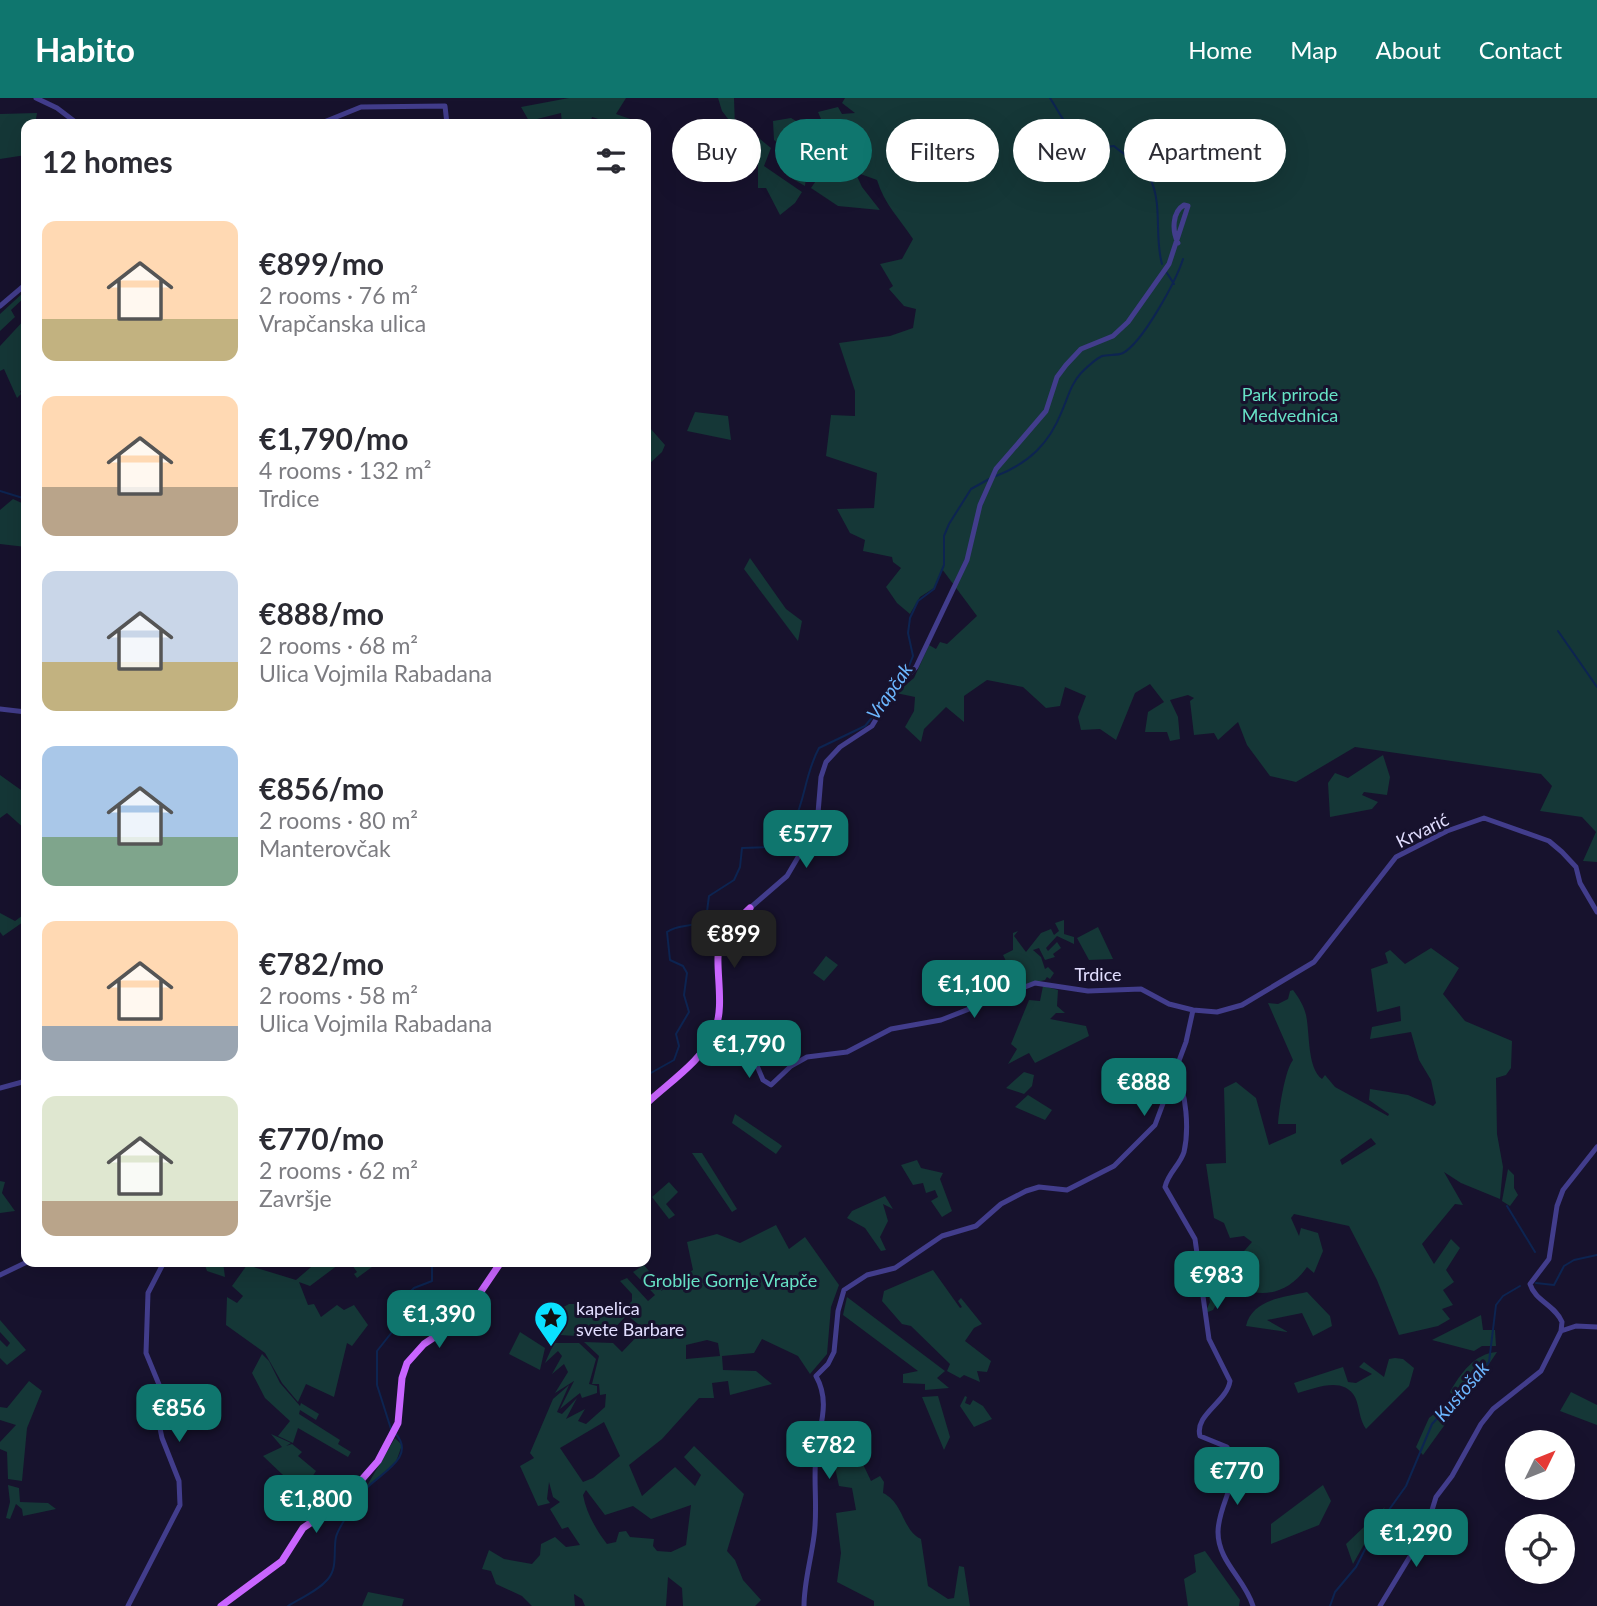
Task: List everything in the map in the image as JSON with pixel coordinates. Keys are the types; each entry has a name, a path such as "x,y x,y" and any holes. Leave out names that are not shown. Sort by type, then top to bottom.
{"main road":[{"path":"651,1099 704,1049 716,1029 721,988 719,948 726,932 750,908"},
{"path":"221,1606 282,1561 303,1528 351,1494 378,1461 393,1433 407,1363 424,1344 466,1315 498,1267"}],"street":[{"path":"36,98 57,108 71,119"},
{"path":"332,119 362,107 445,106 446,119"},
{"path":"750,908 787,876 816,826 820,811 821,777 826,762 840,747 872,726 892,693 913,671 967,560 980,505 996,469 1046,411 1060,372 1082,349 1120,330 1167,267 1178,243 1188,210 1184,205 1178,209 1174,224 1178,243"},
{"path":"0,306 21,288"},
{"path":"0,709 21,711"},
{"name":"Krvarić","path":"1193,1010 1217,1012 1242,1004 1304,969 1323,951 1396,857 1447,831 1484,818 1539,837 1563,852 1576,867 1580,883 1597,912"},
{"name":"Trdice","path":"716,1029 750,1049 763,1080 771,1086 791,1066 807,1057 846,1052 891,1029 941,1020 1035,983 1088,991 1141,989 1169,1004 1193,1010"},
{"path":"804,1606 814,1538 815,1457 824,1402 823,1387 816,1376 828,1364 834,1352 838,1311 845,1290 875,1272 895,1268 942,1236 976,1226 1001,1205 1026,1191 1039,1187 1067,1190 1114,1166 1130,1147 1153,1129 1175,1073 1193,1010"},
{"path":"1175,1073 1184,1104 1185,1142 1182,1155 1166,1187 1195,1239 1209,1339 1217,1360 1230,1377 1226,1395 1203,1418 1199,1431 1200,1436 1227,1447 1233,1459 1232,1480 1221,1513 1218,1536 1227,1562 1253,1606"},
{"path":"0,1088 21,1082"},
{"path":"1380,1606 1426,1530 1436,1497 1452,1476 1481,1424 1493,1409 1537,1376 1551,1353 1562,1322 1556,1310 1532,1291 1530,1284 1549,1259 1557,1206 1563,1190 1597,1147"},
{"path":"0,1275 21,1265"},
{"path":"128,1606 180,1505 179,1481 162,1438 157,1414 160,1387 146,1353 148,1293 161,1267"},
{"path":"1561,1331 1576,1326 1597,1327"}],"green space":[{"path":"569,98 626,98 616,114 630,119 562,119 561,113 528,119 521,107"},
{"path":"718,98 734,98 735,119 728,119"},
{"name":"Park prirode Medvednica","path":"845,98 1597,98 1597,862 1583,861 1596,832 1582,817 1540,811 1552,786 1541,774 1355,747 1296,782 1270,776 1247,745 1238,722 1218,740 1214,733 1194,735 1190,701 1194,698 1188,695 1170,700 1178,717 1180,739 1170,741 1167,732 1145,732 1148,712 1164,702 1150,684 1135,693 1116,740 1100,729 1081,730 1078,717 1086,696 1065,687 1060,706 1046,708 1023,687 987,680 964,696 964,722 946,707 924,729 921,742 905,727 914,711 915,697 896,693 914,678 929,645 936,649 940,642 947,644 977,616 942,569 934,588 920,597 910,614 897,603 886,587 901,568 893,562 892,557 863,551 865,540 850,533 837,509 874,508 877,473 826,456 831,415 855,416 855,391 839,343 890,336 913,328 916,309 904,306 889,289 893,286 880,264 902,259 913,239 888,204 877,180 872,178 872,119 821,119 818,112 838,107 842,114 855,113 842,103"},
{"path":"37,113 36,119 21,119 21,156 0,159 0,114"},
{"path":"761,140 771,148 764,166 775,174 775,182 787,182 802,192 795,203 780,215 766,188 758,188 758,182 761,182"},
{"name":"Park prirode Medvednica","path":"815,182 860,182 880,210 838,206 811,188"},
{"path":"21,295 21,301 11,310 15,317 0,331 0,314"},
{"path":"21,323 21,394 17,398 4,369 0,371 0,346"},
{"path":"695,412 728,416 731,440 687,431"},
{"path":"651,429 665,445 651,462"},
{"path":"13,499 21,503 21,546 0,544 0,510"},
{"path":"750,558 786,609 802,621 798,641 744,569"},
{"path":"1383,755 1390,777 1387,795 1364,792 1362,795 1378,802 1372,809 1330,817 1328,783 1335,773 1348,778"},
{"path":"0,775 21,790 21,826 7,813 0,818"},
{"path":"0,913 15,921 21,917 21,923 3,936 0,932"},
{"path":"1064,920 1064,934 1074,937 1074,944 1057,936 1046,948 1048,951 1057,942 1061,948 1053,954 1055,957 1045,960 1039,948 1033,950 1041,957 1045,969 1048,967 1054,973 1050,979 1047,977 1045,980 1013,988 1009,981 1015,979 1003,955 1013,950 1013,933 1018,931 1014,936 1026,952 1041,933 1051,929 1054,935 1059,931 1055,923"},
{"path":"1098,927 1113,959 1089,960 1077,938"},
{"path":"1431,948 1459,968 1443,994 1465,1021 1512,1041 1511,1068 1506,1075 1496,1078 1497,1134 1503,1167 1500,1199 1461,1183 1444,1172 1463,1205 1455,1204 1422,1244 1434,1264 1451,1239 1460,1248 1446,1270 1454,1282 1443,1290 1453,1305 1442,1309 1450,1319 1438,1326 1399,1335 1377,1280 1349,1226 1294,1214 1291,1218 1299,1236 1301,1228 1318,1233 1323,1251 1314,1273 1307,1267 1294,1282 1270,1292 1242,1289 1218,1301 1213,1310 1205,1313 1210,1302 1206,1284 1207,1273 1225,1262 1230,1267 1252,1242 1244,1236 1230,1238 1224,1223 1214,1218 1206,1164 1226,1163 1224,1088 1236,1082 1256,1098 1269,1145 1296,1133 1296,1124 1278,1124 1285,1081 1293,1060 1268,1003 1278,1004 1288,999 1290,991 1293,990 1303,1005 1314,1067 1322,1079 1325,1075 1335,1087 1388,1116 1389,1114 1369,1100 1370,1089 1408,1095 1433,1106 1436,1103 1431,1080 1419,1060 1411,1032 1370,1039 1372,1027 1401,1021 1400,1006 1377,1012 1371,969 1388,963 1385,953 1390,950 1405,964","holes":["1371,1138 1376,1144 1342,1165 1340,1160"]},
{"path":"826,956 838,965 824,981 813,973"},
{"path":"1043,986 1058,990 1057,1006 1065,1013 1056,1013 1050,1019 1086,1026 1089,1036 1035,1063 1029,1053 1008,1064 1017,1049 1011,1044 1029,1000 1040,1001"},
{"path":"1024,1072 1034,1075 1032,1086 1024,1094 1006,1088"},
{"path":"1028,1095 1052,1110 1045,1120 1015,1107"},
{"path":"735,1114 782,1146 776,1154 732,1123"},
{"path":"692,1153 702,1153 737,1209 732,1212"},
{"path":"917,1160 921,1168 943,1173 940,1179 952,1211 942,1217 931,1201 938,1197 935,1190 926,1193 923,1183 913,1185 901,1165"},
{"path":"1508,1169 1514,1175 1514,1188 1518,1195 1510,1206 1502,1201"},
{"path":"0,1181 5,1182 2,1193 15,1211 0,1213"},
{"path":"669,1182 678,1192 666,1204 675,1215 669,1219 652,1197"},
{"path":"885,1196 893,1209 883,1204 888,1221 880,1237 886,1250 881,1251 865,1228 847,1218 852,1211"},
{"name":"Groblje Gornje Vrapče","path":"776,1225 789,1249 805,1237 839,1285 831,1307 827,1354 810,1374 798,1356 762,1339 754,1353 722,1356 723,1370 756,1371 772,1384 730,1395 728,1381 712,1383 714,1398 699,1398 662,1439 629,1465 642,1496 675,1467 695,1486 701,1475 684,1457 694,1446 744,1494 727,1551 735,1560 743,1580 761,1600 755,1606 683,1606 682,1588 668,1577 666,1606 585,1606 582,1599 574,1594 575,1606 532,1606 522,1596 496,1584 491,1571 482,1569 489,1550 504,1559 532,1564 540,1555 541,1544 555,1537 566,1547 580,1545 568,1527 562,1529 550,1509 560,1502 553,1497 549,1482 547,1499 550,1503 538,1506 520,1466 534,1458 530,1453 553,1399 569,1385 557,1412 562,1414 577,1398 566,1419 585,1409 578,1421 586,1424 605,1407 606,1394 600,1395 599,1384 592,1384 599,1356 584,1342 613,1343 622,1352 644,1329 627,1315 605,1338 546,1334 550,1320 556,1328 561,1320 558,1310 569,1304 598,1304 602,1315 608,1307 624,1309 632,1301 632,1294 620,1281 627,1278 648,1301 655,1295 633,1272 646,1267 663,1288 661,1291 693,1270 687,1242 717,1234 740,1243","holes":["707,1340 718,1343 720,1356 686,1359 686,1345","604,1422 620,1456 593,1478 583,1482 560,1448","586,1490 605,1515 633,1506 651,1519 691,1505 686,1545 671,1552 657,1551 653,1546 654,1539 630,1537 626,1531 619,1532 616,1542 607,1544 586,1508 583,1495"]},
{"path":"206,1267 224,1267 225,1277 207,1271"},
{"path":"246,1267 296,1280 311,1267 335,1267 310,1286 299,1282 308,1305 314,1304 321,1317 337,1305 344,1310 354,1305 368,1325 352,1346 347,1343 334,1397 306,1384 298,1402 282,1383 265,1353 226,1325 227,1297 237,1303 243,1296 232,1286"},
{"path":"354,1267 372,1267 357,1278 354,1274 357,1272"},
{"path":"933,1270 960,1308 962,1307 958,1301 961,1298 982,1324 974,1328 965,1341 991,1361 987,1372 977,1371 980,1382 964,1375 960,1378 947,1371 950,1364 911,1326 902,1324 882,1301 884,1291"},
{"path":"1307,1292 1330,1316 1332,1326 1313,1336 1302,1313 1267,1320 1288,1332 1246,1326 1249,1317 1262,1305"},
{"path":"847,1297 945,1371 937,1378 949,1388 925,1390 925,1384 903,1383 903,1374 918,1371 843,1315"},
{"path":"1481,1315 1483,1330 1495,1330 1496,1346 1482,1346 1474,1351 1432,1340"},
{"path":"0,1320 26,1350 7,1365 0,1358 0,1340 7,1347 10,1343 0,1332"},
{"path":"520,1332 545,1348 540,1370 509,1354"},
{"path":"554,1343 579,1343 596,1359 589,1384 597,1386 597,1393 582,1398 580,1393 560,1409 574,1381 555,1393 568,1372 564,1364 552,1374 562,1356 558,1351 545,1363"},
{"path":"1497,1352 1463,1403 1450,1392 1475,1360"},
{"path":"262,1354 269,1361 280,1383 300,1406 301,1403 319,1414 316,1420 300,1410 299,1414 340,1440 338,1444 351,1452 348,1457 298,1428 293,1443 278,1436 290,1421 265,1398 252,1373"},
{"path":"1389,1359 1403,1359 1414,1368 1409,1386 1366,1429 1355,1397 1344,1387 1329,1385 1298,1393 1294,1383 1343,1367 1348,1382 1356,1383 1372,1374 1359,1367 1364,1362 1384,1377"},
{"path":"29,1381 42,1391 27,1428 22,1481 8,1479 7,1452 0,1449 0,1442 16,1425 0,1420 0,1407 7,1408"},
{"path":"1571,1392 1597,1405 1597,1425 1560,1411"},
{"path":"938,1396 950,1437 944,1450 922,1397"},
{"path":"965,1396 965,1403 970,1405 973,1400 983,1406 992,1419 974,1427 960,1406"},
{"path":"1453,1399 1459,1405 1423,1455 1416,1447 1429,1418"},
{"path":"839,1431 850,1434 861,1445 860,1458 871,1481 880,1476 884,1482 883,1493 895,1503 910,1529 921,1539 928,1586 948,1599 954,1598 959,1566 964,1567 970,1606 874,1606 874,1601 837,1582 841,1553 836,1513 856,1510 852,1488 839,1486 832,1454 825,1451 828,1435"},
{"path":"271,1434 291,1443 286,1446 292,1444 302,1452 298,1456 316,1471 308,1483 311,1487 304,1495 263,1456 282,1447"},
{"path":"395,1438 402,1445 396,1462 365,1489"},
{"path":"8,1485 19,1488 20,1502 48,1503 56,1509 23,1516 22,1509 16,1504 10,1519 6,1518 10,1502"},
{"path":"1323,1485 1331,1501 1319,1525 1271,1544 1271,1524"},
{"path":"1385,1507 1353,1564 1346,1544"},
{"path":"1205,1551 1240,1600 1239,1606 1188,1606 1184,1579 1196,1572 1194,1555"},
{"path":"368,1592 404,1599 402,1606 362,1606"}],"waterway":[{"path":"1050,98 1074,134 1091,145 1114,146 1139,165 1150,178 1156,199 1162,264"},
{"name":"Vrapčak","path":"996,476 1018,465 1044,443 1057,423 1072,386 1083,371 1102,356 1123,353 1140,337 1166,296 1183,259"},
{"path":"1167,273 1174,284"},
{"name":"Vrapčak","path":"651,1073 674,1060 679,1046 676,1034 689,1012 684,995 687,973 683,966 670,960 667,932 706,919 709,896 734,880 740,867 742,848 772,847 791,826 819,748 865,726 875,714 889,686 909,666 913,656 908,633 910,618 918,601 934,589 944,565 944,536 949,524 971,489 991,478"},
{"path":"0,491 21,497"},
{"path":"1558,631 1597,687"},
{"path":"1507,1206 1535,1252"},
{"name":"Kustošak","path":"1536,1283 1554,1285 1564,1266 1574,1260 1597,1255"},
{"name":"Vrapčak","path":"391,1429 377,1385 377,1351 396,1327 407,1295 414,1288 432,1281 432,1267"},
{"name":"Kustošak","path":"1330,1606 1335,1592 1356,1567 1376,1528 1406,1486 1432,1424 1489,1362 1496,1305 1503,1296 1520,1286"},
{"name":"Vrapčak","path":"288,1606 328,1579 334,1564 336,1537 343,1522 361,1494 392,1466 402,1451 401,1442 395,1433"}],"place":[{"name":"kapelica svete Barbare","path":"551,1348"}]}
